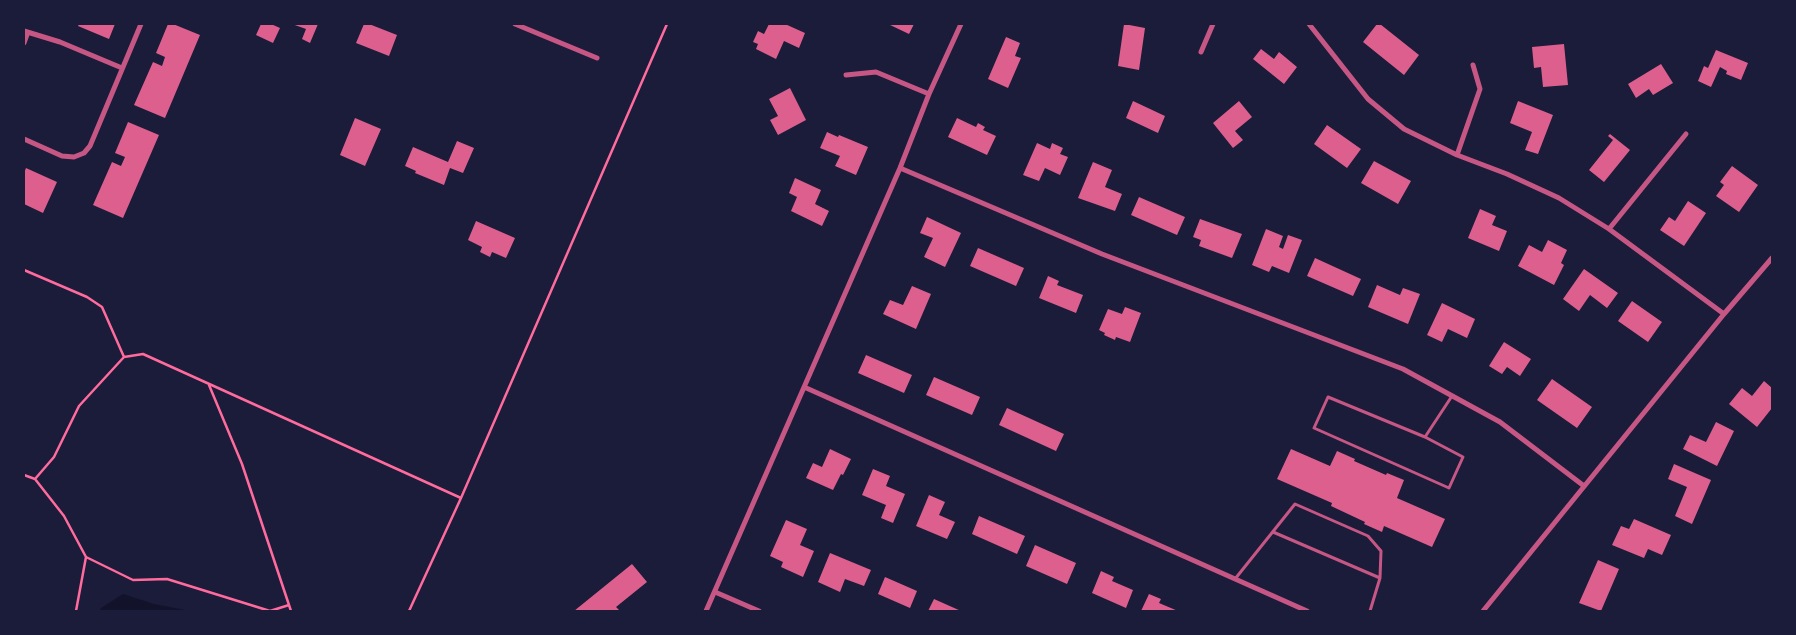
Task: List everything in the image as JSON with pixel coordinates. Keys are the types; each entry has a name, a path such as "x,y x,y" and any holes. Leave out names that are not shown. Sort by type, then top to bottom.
{"street":[{"path":"24,138 62,156 74,157 84,153 90,146 141,24"},
{"path":"515,24 597,58"},
{"path":"706,611 961,24"},
{"path":"1201,52 1213,24"},
{"path":"1309,24 1368,99 1404,129 1457,155 1506,174 1559,198 1609,229 1724,314"},
{"path":"24,44 26,32 60,42 122,68"},
{"path":"1457,155 1480,89 1473,65"},
{"path":"846,75 876,72 929,94"},
{"path":"1609,229 1686,134"},
{"path":"900,168 1102,254 1403,368 1500,422 1584,486"},
{"path":"1483,611 1724,314 1772,258"},
{"path":"804,387 1307,611"},
{"path":"715,592 759,611"}],"lane":[{"path":"1426,437 1452,396"},
{"path":"1328,397 1426,437 1463,457 1449,488 1314,428 1328,397"},
{"path":"1235,579 1295,504 1368,536 1381,551 1380,578 1370,611"},
{"path":"1272,532 1380,578"}],"path":[{"path":"409,611 461,498 667,24"},
{"path":"24,270 86,297 102,307 124,357"},
{"path":"35,479 54,457 79,406 124,357 143,354 461,498"},
{"path":"209,384 242,464 291,611"},
{"path":"24,475 35,479 64,516 86,557 133,580 167,579 270,611 289,605"},
{"path":"76,611 86,557"}],"shaded area":[{"path":"123,594 154,604 190,611 100,611 101,608"}],"building":[{"path":"79,24 115,24 109,39 78,26"},
{"path":"168,24 173,24 200,35 165,118 134,105 153,62 162,66 165,57 156,53"},
{"path":"261,24 271,24 280,28 273,43 256,35"},
{"path":"292,24 318,24 310,43 302,39 306,29"},
{"path":"364,24 369,24 397,35 389,56 356,43"},
{"path":"769,24 785,24 805,33 799,48 784,41 776,59 756,49 758,44 753,42 758,31 764,34"},
{"path":"888,24 914,24 909,34"},
{"path":"1124,24 1145,28 1139,70 1118,66"},
{"path":"1377,24 1380,24 1419,55 1404,75 1363,42"},
{"path":"1006,37 1020,43 1015,56 1021,58 1008,88 988,79"},
{"path":"1564,44 1568,85 1543,87 1541,67 1534,68 1532,47"},
{"path":"1261,49 1274,59 1279,52 1297,67 1284,84 1253,59"},
{"path":"1716,50 1748,63 1741,80 1726,74 1727,71 1720,67 1711,87 1698,81 1704,66 1708,68"},
{"path":"1661,64 1673,83 1653,95 1649,89 1636,98 1628,84"},
{"path":"790,88 806,120 778,135 770,120 778,116 769,99"},
{"path":"1133,101 1165,116 1158,133 1126,118"},
{"path":"1239,101 1252,117 1235,131 1243,140 1233,148 1213,123"},
{"path":"1518,101 1553,115 1538,154 1525,150 1532,132 1510,123"},
{"path":"355,118 381,129 365,166 340,155"},
{"path":"957,118 976,127 978,123 985,127 983,130 996,136 987,155 948,137"},
{"path":"128,122 159,135 123,218 93,205 112,162 121,166 125,157 115,153"},
{"path":"1327,125 1361,149 1347,168 1314,144"},
{"path":"827,132 868,147 856,175 835,166 840,156 820,148"},
{"path":"1610,134 1630,150 1604,182 1589,170 1613,140 1608,136"},
{"path":"457,141 474,148 463,173 450,168 444,185 415,173 416,171 405,166 413,147 448,162"},
{"path":"1037,143 1050,149 1052,143 1063,148 1060,154 1068,157 1060,175 1045,168 1039,181 1023,175"},
{"path":"1374,161 1411,181 1398,204 1361,183"},
{"path":"1093,162 1112,170 1105,187 1122,194 1115,211 1078,198"},
{"path":"1732,166 1758,185 1739,212 1716,196 1724,185 1720,182"},
{"path":"26,168 57,182 43,213 24,204 24,173"},
{"path":"795,178 821,190 815,204 829,211 822,226 791,211 797,197 789,193"},
{"path":"1139,197 1185,217 1177,235 1131,215"},
{"path":"1688,201 1706,213 1684,246 1660,230 1669,217 1675,221"},
{"path":"1480,209 1496,216 1492,225 1507,231 1499,251 1468,238"},
{"path":"927,217 961,233 945,267 924,257 933,238 920,233"},
{"path":"1200,219 1242,234 1232,258 1199,246 1201,240 1193,237"},
{"path":"476,221 515,238 506,258 492,252 490,257 480,252 482,247 468,240"},
{"path":"1266,229 1283,236 1279,247 1283,249 1288,235 1302,240 1289,273 1272,266 1269,272 1252,265"},
{"path":"1548,240 1567,250 1561,263 1564,265 1554,285 1518,266 1529,245 1542,252"},
{"path":"978,248 1024,268 1016,286 970,266"},
{"path":"1315,258 1361,279 1353,296 1307,276"},
{"path":"1584,269 1618,293 1607,308 1590,295 1579,311 1563,299"},
{"path":"1048,276 1059,281 1057,285 1083,295 1076,313 1039,298"},
{"path":"1377,285 1400,295 1403,288 1420,294 1408,324 1368,307"},
{"path":"912,286 931,294 916,329 883,314 890,300 903,305"},
{"path":"1632,301 1662,322 1648,342 1618,321"},
{"path":"1442,303 1475,319 1467,338 1448,329 1442,342 1427,335"},
{"path":"1125,307 1141,313 1130,342 1116,337 1115,340 1104,335 1105,333 1099,330 1108,309 1122,314"},
{"path":"1504,342 1531,359 1520,376 1507,367 1502,374 1489,366"},
{"path":"866,355 912,375 904,393 858,373"},
{"path":"934,377 980,397 972,415 926,395"},
{"path":"1552,379 1592,407 1577,428 1537,400"},
{"path":"1764,381 1772,388 1772,408 1757,427 1729,404 1742,388 1752,396"},
{"path":"1007,408 1064,434 1056,451 999,425"},
{"path":"1716,422 1734,431 1717,466 1683,449 1690,435 1706,442"},
{"path":"830,449 851,459 833,490 806,478 813,463 822,467"},
{"path":"1291,449 1330,466 1337,451 1355,459 1354,461 1386,475 1387,473 1404,480 1397,498 1445,519 1432,547 1384,526 1382,532 1331,506 1332,503 1277,479"},
{"path":"1674,464 1711,480 1692,524 1675,516 1687,487 1668,479"},
{"path":"873,469 890,476 886,486 905,494 893,523 881,518 886,505 862,495"},
{"path":"929,495 945,502 939,515 955,522 947,539 916,526"},
{"path":"979,516 1025,536 1017,554 972,534"},
{"path":"1634,519 1671,535 1662,555 1648,549 1644,558 1612,545 1621,526 1629,529"},
{"path":"786,520 807,529 800,545 814,551 803,577 781,567 783,562 770,556"},
{"path":"1035,545 1076,563 1067,584 1026,566"},
{"path":"830,553 871,570 864,586 845,579 840,592 818,582"},
{"path":"1598,560 1619,569 1601,611 1579,603"},
{"path":"632,564 647,582 616,607 620,611 574,611"},
{"path":"1101,571 1114,577 1112,581 1133,590 1126,608 1092,593"},
{"path":"885,577 917,591 910,608 878,594"},
{"path":"1149,594 1161,599 1159,603 1178,611 1141,611"},
{"path":"934,599 961,611 928,611"}]}
